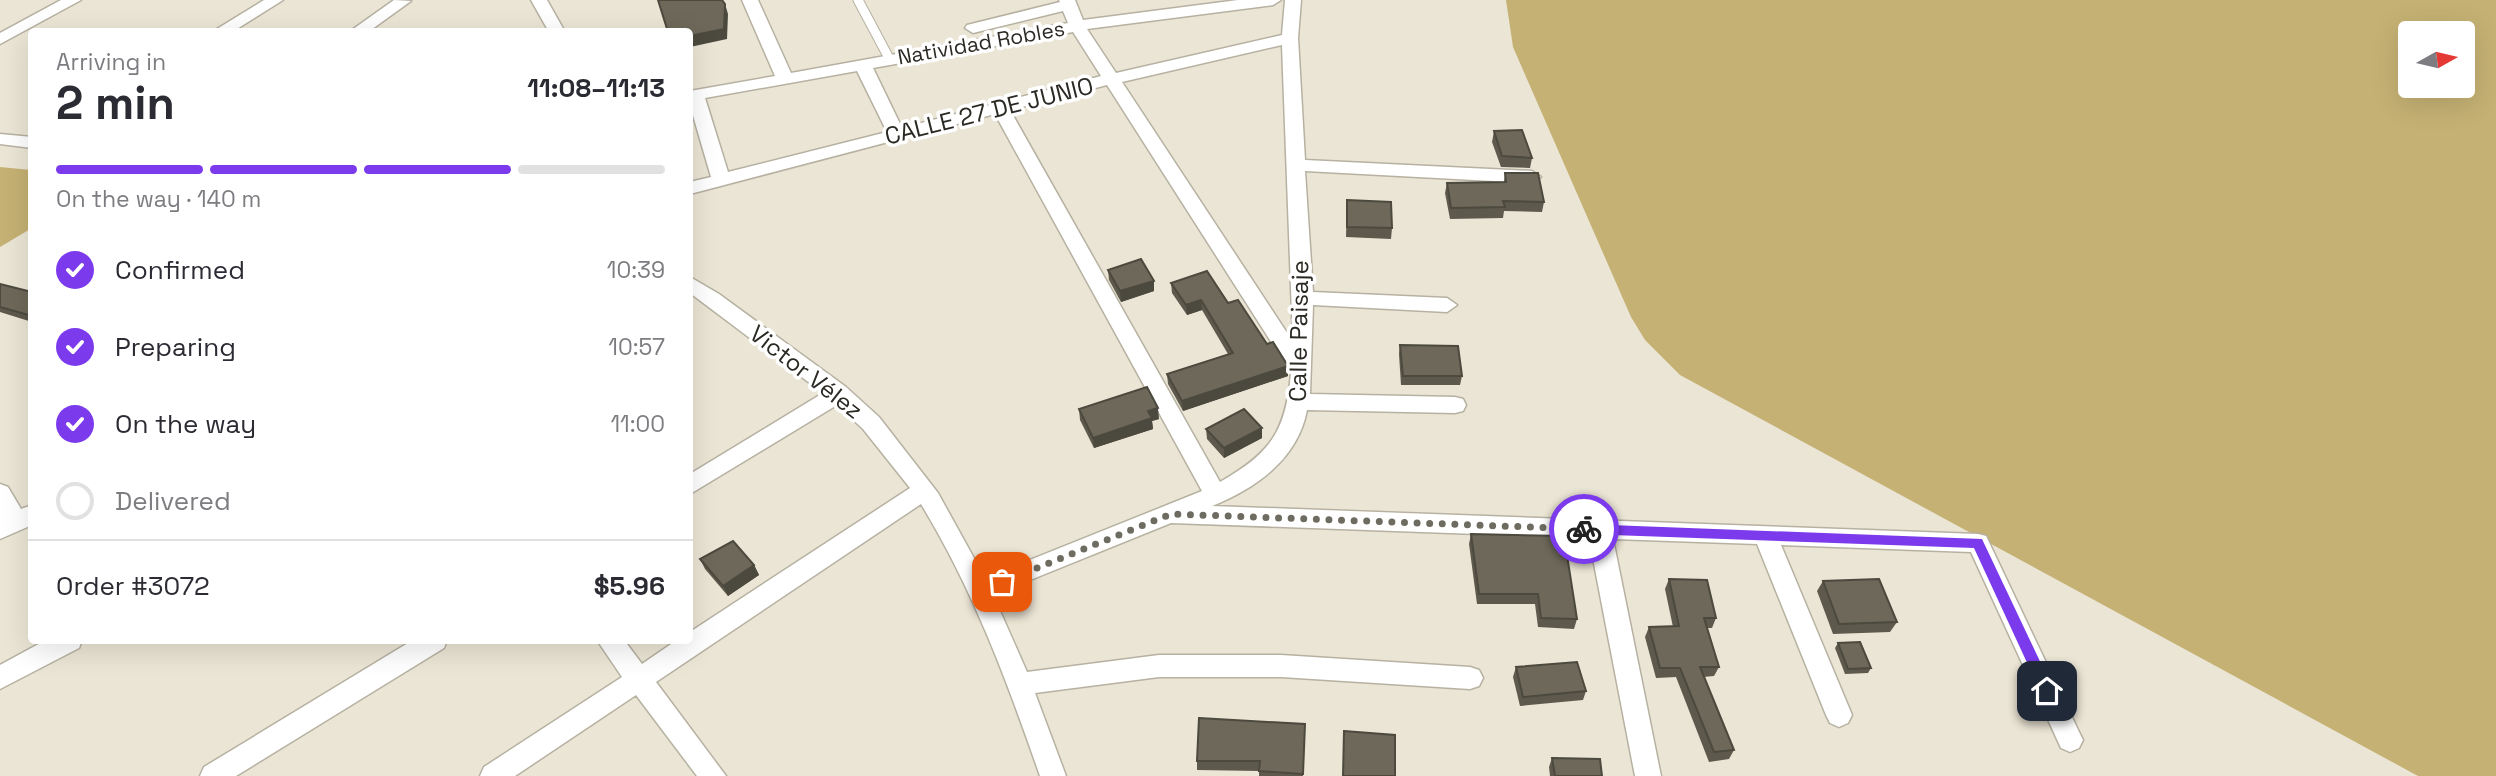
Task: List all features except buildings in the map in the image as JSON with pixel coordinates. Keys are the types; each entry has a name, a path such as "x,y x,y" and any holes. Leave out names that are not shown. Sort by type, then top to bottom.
{"street":[{"path":"0,39 73,0"},
{"path":"227,28 275,0"},
{"path":"539,0 555,28"},
{"path":"750,0 785,79"},
{"name":"Natividad Robles","path":"693,96 1076,26 1273,0"},
{"name":"Calle Paisaje","path":"978,591 1216,495 1248,478 1271,460 1288,438 1299,402 1303,298 1290,38 1293,0"},
{"path":"363,28 403,1"},
{"path":"973,28 1068,2 1076,26 1301,372"},
{"path":"38,19 50,28"},
{"name":"CALLE 27 DE JUNIO","path":"693,187 1111,79 1290,38"},
{"path":"863,65 897,135"},
{"path":"693,99 721,180"},
{"path":"1000,108 1216,495"},
{"path":"0,139 28,142"},
{"path":"1296,165 1532,177"},
{"name":"Victor Vélez","path":"693,291 839,393 896,452 923,491 978,591 1019,684 1053,776"},
{"path":"1303,298 1447,305"},
{"path":"693,483 839,393"},
{"path":"1299,402 1455,405"},
{"path":"693,644 923,491"},
{"path":"0,493 16,522"},
{"path":"1171,514 1978,543 2070,740"},
{"path":"1599,529 1648,776"},
{"path":"1765,535 1839,715"},
{"path":"0,678 63,644"},
{"path":"214,776 428,644"},
{"path":"612,644 713,776"},
{"path":"493,776 692,644"},
{"path":"1019,684 1159,666 1281,666 1471,678"}],"lane":[{"path":"858,0 890,60"}],"shaded area":[{"path":"1506,0 2496,0 2496,776 2418,776 1680,375 1645,340 1631,317 1513,47"},
{"path":"0,167 28,170 28,230 0,247"}],"way so far":[{"path":"1002,582 1171,514 1584,529"}],"route":[{"path":"1584,529 1978,543 2047,691"}]}
